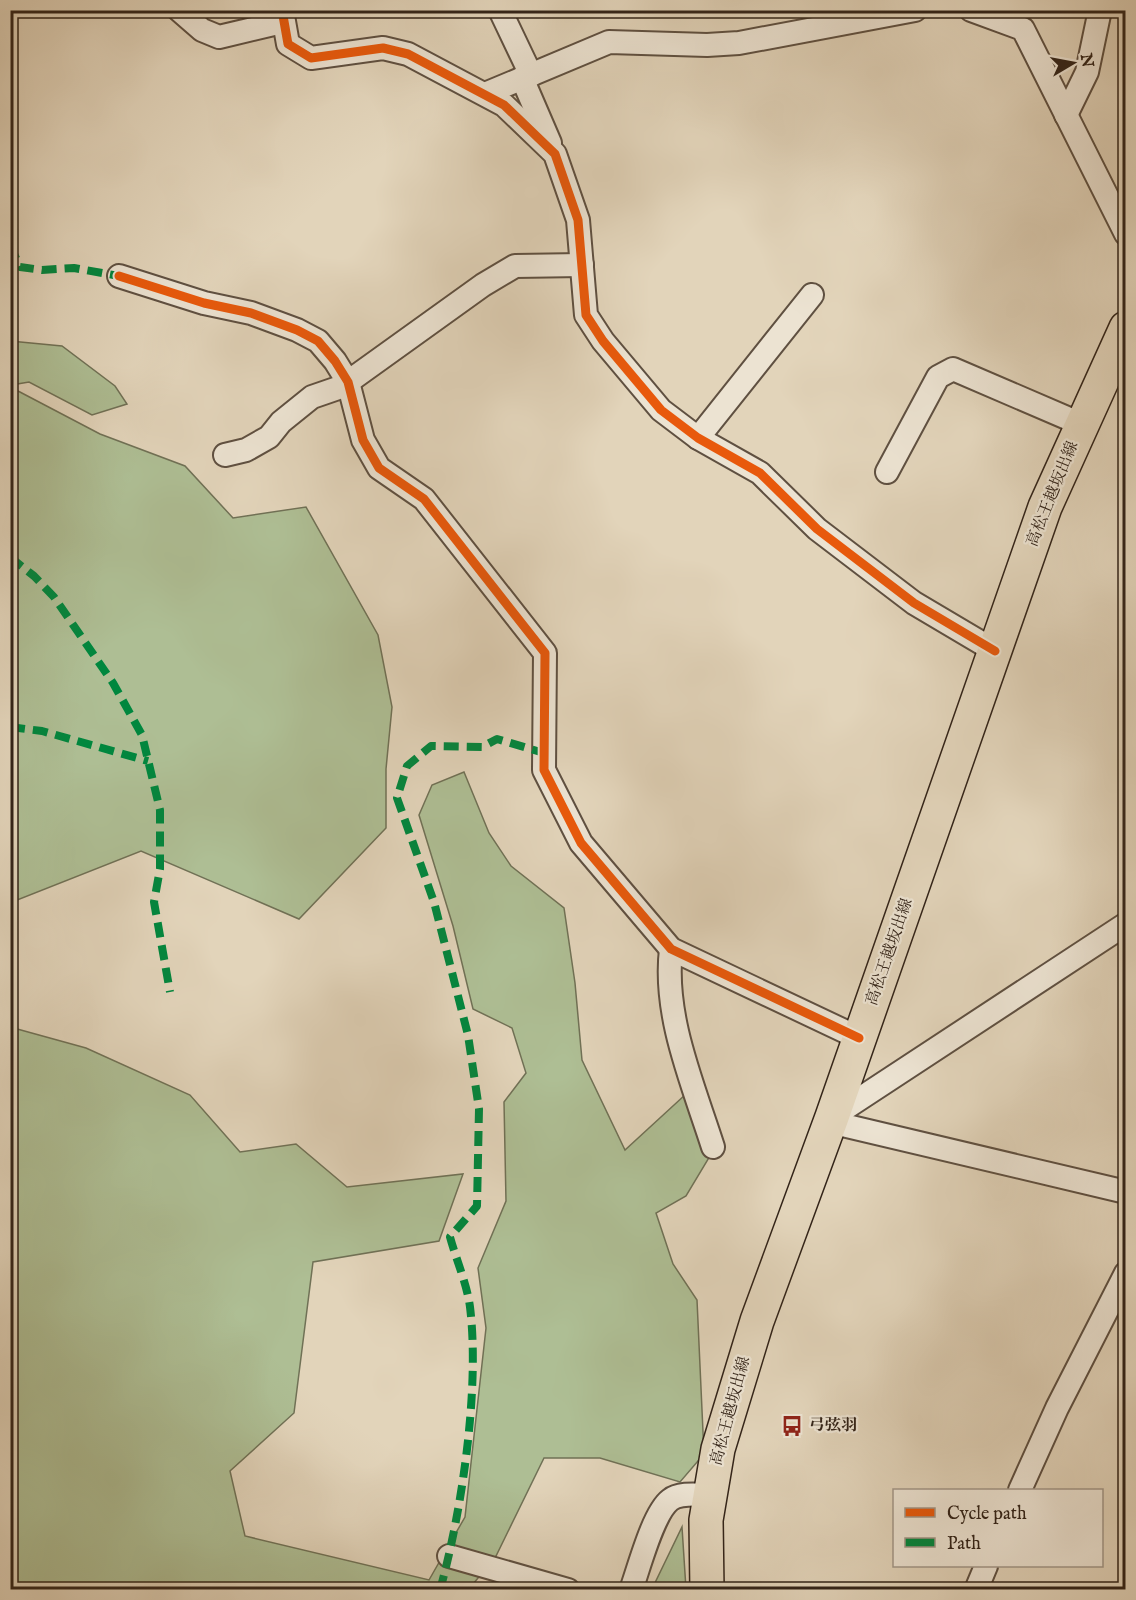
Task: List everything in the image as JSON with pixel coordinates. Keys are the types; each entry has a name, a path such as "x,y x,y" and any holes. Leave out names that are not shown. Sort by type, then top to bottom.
{"main road":[{"name":"高松王越坂出線","path":"707,1590 706,1520 718,1449 757,1321 831,1120 1045,507 1125,328"}],"street":[{"path":"179,10 202,30 219,37 282,16 288,44 311,58 383,48 408,54 504,105 555,154"},
{"path":"500,10 527,77 578,220 586,315 603,341 661,410 698,438 760,473 817,529 914,603 995,651"},
{"path":"485,94 609,42 707,45 739,42 915,10"},
{"path":"971,10 1023,29 1125,234"},
{"path":"1066,116 1087,72 1100,10"},
{"path":"225,455 246,450 270,437 281,422 312,397 348,382 483,285 515,266 582,265"},
{"path":"119,276 204,303 251,313 297,330 318,341 335,361 348,382 363,440 379,468 424,499 545,653 544,770 581,843 671,950 860,1038"},
{"path":"698,438 812,295"},
{"path":"887,472 938,377 953,369 1082,424"},
{"path":"831,1120 1125,924"},
{"path":"671,950 667,979 680,1042 712,1147"},
{"path":"831,1120 1125,1192"},
{"path":"1021,1489 1057,1408 1125,1273"},
{"path":"631,1590 659,1515 670,1500 682,1495 711,1495"},
{"path":"449,1556 568,1590"},
{"path":"976,1590 986,1567"}],"green space":[{"path":"10,341 62,346 115,386 127,404 92,415 29,382 11,385"},
{"path":"18,391 100,434 185,466 233,518 306,507 378,635 392,707 386,769 386,828 299,919 141,851 17,900 11,955 10,392"},
{"path":"464,772 489,833 511,866 564,908 575,983 582,1060 625,1150 686,1094 710,1156 686,1196 656,1213 673,1264 697,1300 704,1454 680,1482 600,1458 544,1458 496,1556 469,1589 11,1589 10,1027 86,1048 190,1095 240,1152 296,1144 347,1187 463,1174 439,1241 313,1262 294,1413 230,1471 245,1536 429,1580 465,1517 486,1328 478,1268 506,1201 504,1102 526,1073 512,1028 473,1009 453,926 419,815 432,785"},
{"path":"682,1527 686,1589 652,1589"}],"marked path":[{"path":"10,245 20,267 42,270 74,268 119,276"},
{"path":"10,557 34,576 54,597 113,683 142,735 160,810 160,869 154,902 170,992"},
{"path":"10,727 42,731 148,761"},
{"path":"440,1590 462,1487 473,1374 469,1298 450,1237 477,1206 479,1109 468,1035 434,902 397,798 407,766 431,746 482,747 497,739 544,753"}],"cycle path":[{"path":"282,10 288,44 311,58 383,48 408,54 504,105 555,154 578,220 586,315 603,341 661,410 698,438 760,473 817,529 914,603 995,651"},
{"path":"119,276 204,303 251,313 297,330 318,341 335,361 348,382 363,440 379,468 424,499 545,653 544,770 581,843 671,949 859,1038"}],"place":[{"name":"弓弦羽","path":"792,1426"}]}
